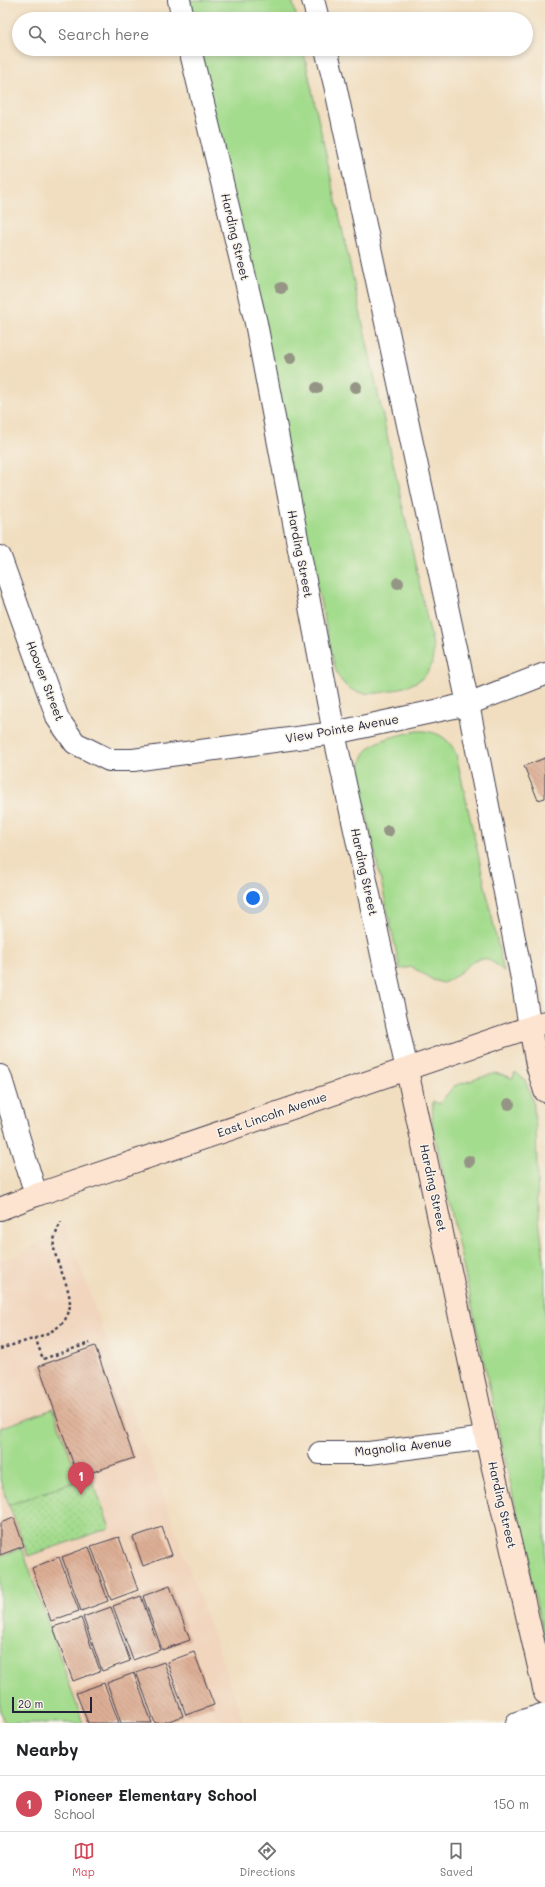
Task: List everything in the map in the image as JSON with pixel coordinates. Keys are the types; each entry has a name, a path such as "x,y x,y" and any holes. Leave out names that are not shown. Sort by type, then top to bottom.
{"street":[{"path":"179,0 182,12"},
{"path":"313,0 316,12"},
{"name":"Harding Street","path":"192,56 256,323 334,733 408,1070 486,1438 545,1693"},
{"path":"328,56 339,101 468,704 522,979 538,1025 537,1064 545,1091"},
{"name":"Hoover Street","path":"0,557 58,719 75,743 109,760 133,760"},
{"name":"View Pointe Avenue","path":"133,760 334,733 468,704 545,674"},
{"name":"East Lincoln Avenue","path":"0,1209 36,1195 538,1025"},
{"path":"0,1076 36,1195"},
{"name":"Magnolia Avenue","path":"320,1453 369,1453 486,1438"},
{"path":"517,1723 545,1714"}],"path":[{"path":"0,1349 49,1332 59,1325 66,1317 70,1307 70,1295 54,1248 61,1222"},
{"path":"35,1337 43,1359 90,1343"}],"shaded area":[{"path":"65,1224 244,1723 0,1723 0,1260 17,1256 46,1239"}],"green space":[{"path":"188,0 292,0 295,12 191,12"},
{"path":"201,56 305,56 433,646 431,666 422,678 408,686 390,691 381,693 356,692 344,684 335,668"},
{"path":"417,731 435,733 441,736 449,743 456,754 504,972 494,963 486,959 479,959 443,983 433,980 412,967 400,969 360,784 360,770 362,759 367,750 374,744 383,740"},
{"path":"515,1072 525,1080 533,1102 536,1126 538,1210 545,1268 545,1643 432,1123 433,1101 439,1104 454,1086 495,1073 513,1078"},
{"path":"53,1409 79,1480 9,1505 0,1480 0,1428"},
{"path":"91,1476 110,1528 28,1556 9,1505"},
{"path":"22,1548 83,1723 4,1723 0,1710 0,1556"}],"building":[{"path":"545,758 545,798 538,800 524,766"},
{"path":"95,1346 134,1458 78,1477 39,1366"},
{"path":"14,1518 24,1546 0,1555 0,1523"},
{"path":"162,1527 172,1555 143,1566 133,1537"},
{"path":"119,1537 138,1590 111,1600 91,1546"},
{"path":"89,1547 108,1601 81,1611 62,1557"},
{"path":"59,1557 79,1611 51,1621 32,1568"},
{"path":"170,1586 190,1640 162,1650 143,1596"},
{"path":"141,1596 160,1650 133,1660 113,1606"},
{"path":"111,1607 130,1661 102,1671 83,1617"},
{"path":"81,1618 100,1671 73,1681 53,1627"},
{"path":"194,1652 214,1705 186,1715 167,1662"},
{"path":"164,1662 183,1716 163,1723 155,1723 136,1672"},
{"path":"134,1673 152,1723 121,1723 107,1683"},
{"path":"104,1683 119,1723 88,1723 76,1693"}],"place":[{"name":"Pioneer Elementary School","path":"81,1495"}]}
